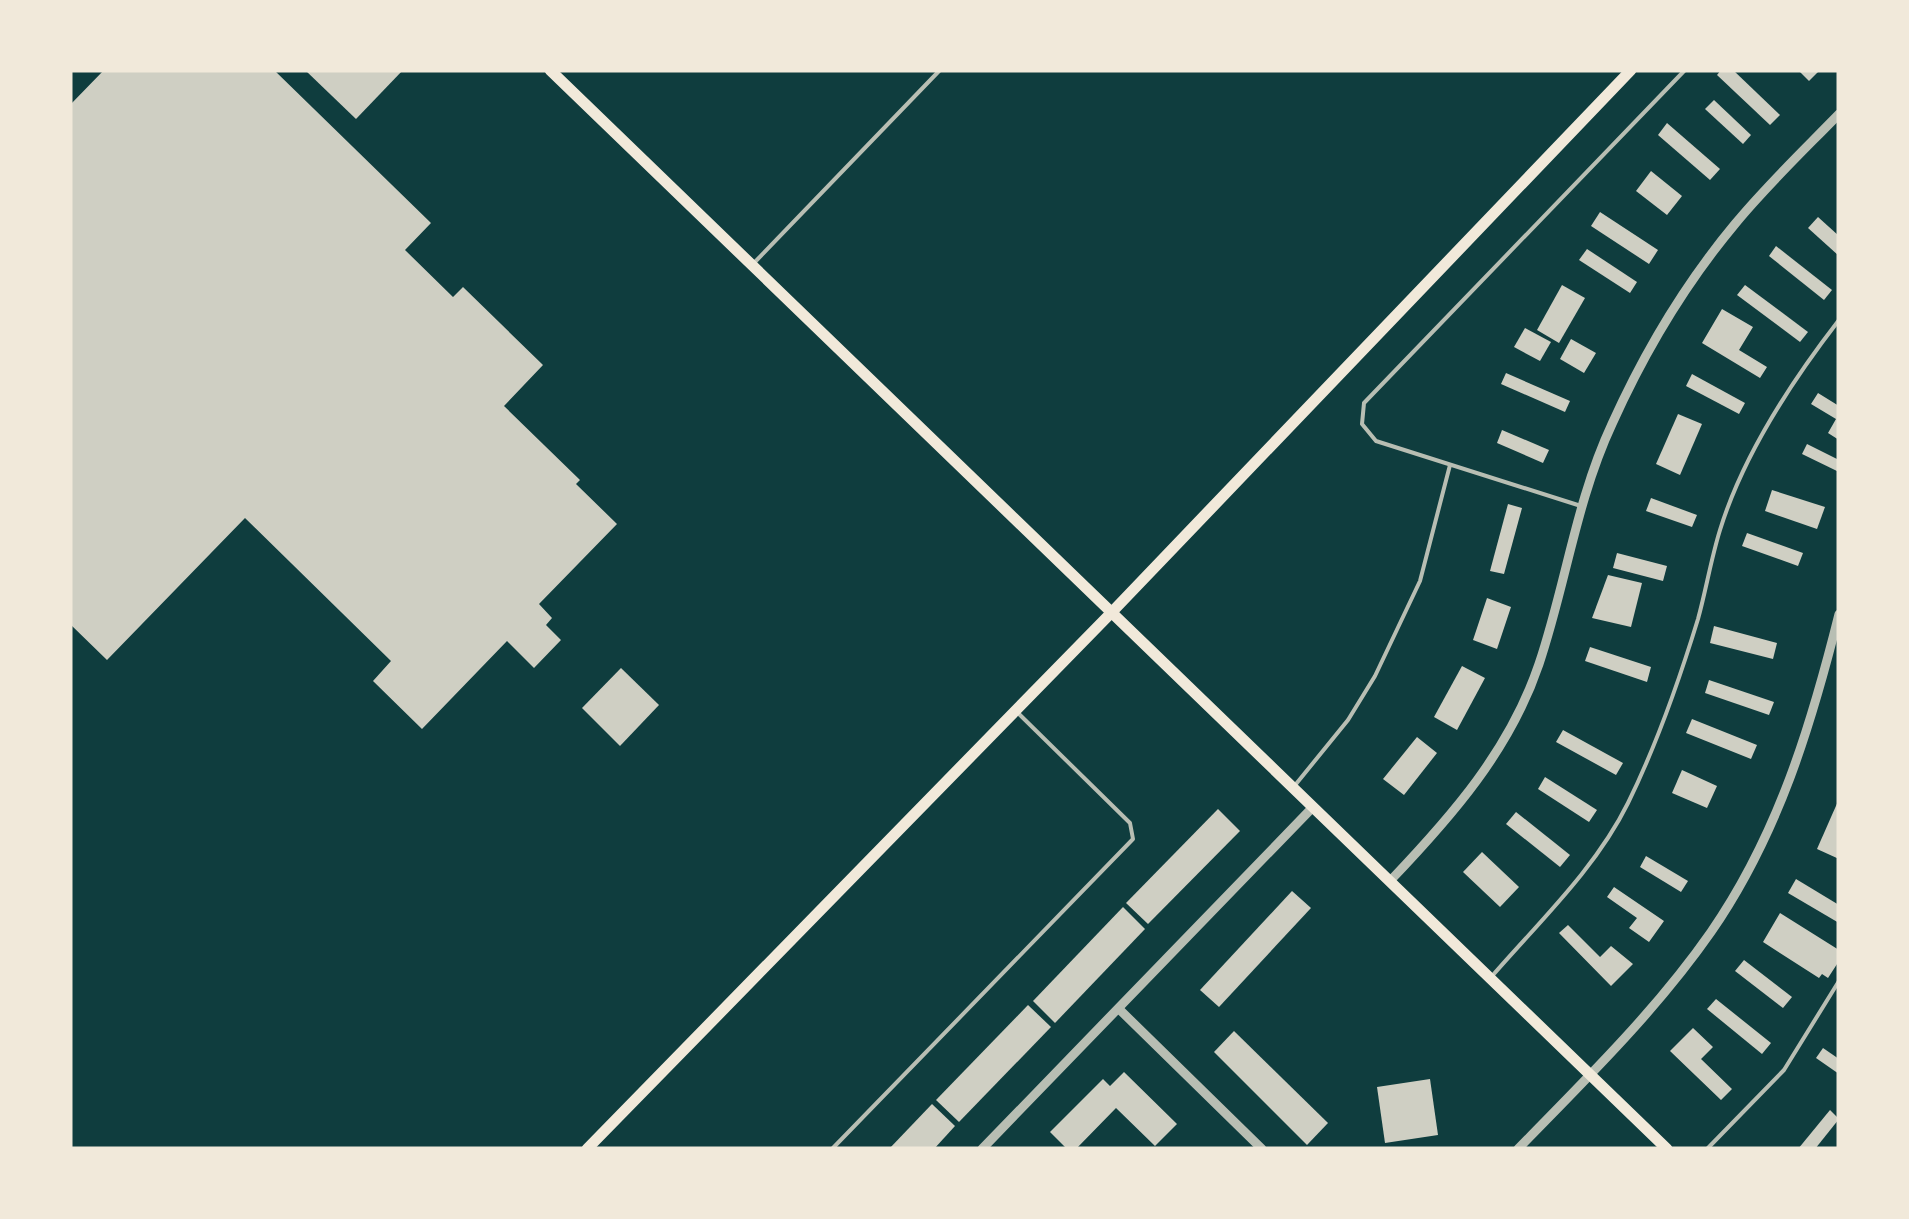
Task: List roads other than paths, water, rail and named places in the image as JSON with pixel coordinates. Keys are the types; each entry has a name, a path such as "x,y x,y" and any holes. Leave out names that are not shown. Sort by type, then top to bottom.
{"main road":[{"path":"550,70 1667,1149"},
{"path":"587,1149 1112,612 1631,70"}],"street":[{"path":"1390,881 1475,786 1524,702 1544,647 1581,506 1611,425 1677,304 1735,224 1839,114"},
{"path":"1518,1149 1681,972 1713,930 1780,806 1801,752 1839,614"},
{"path":"982,1149 1313,807"},
{"path":"1119,1009 1262,1149"}],"lane":[{"path":"752,265 940,70"},
{"path":"1581,506 1376,441 1362,424 1364,403 1685,70"},
{"path":"1490,978 1562,899 1627,805 1668,708 1698,617 1720,528 1758,442 1839,320"},
{"path":"1292,787 1338,733 1375,676 1420,581 1450,465"},
{"path":"832,1149 1133,840 1130,824 1015,711"},
{"path":"1707,1149 1784,1070 1839,981"}]}
